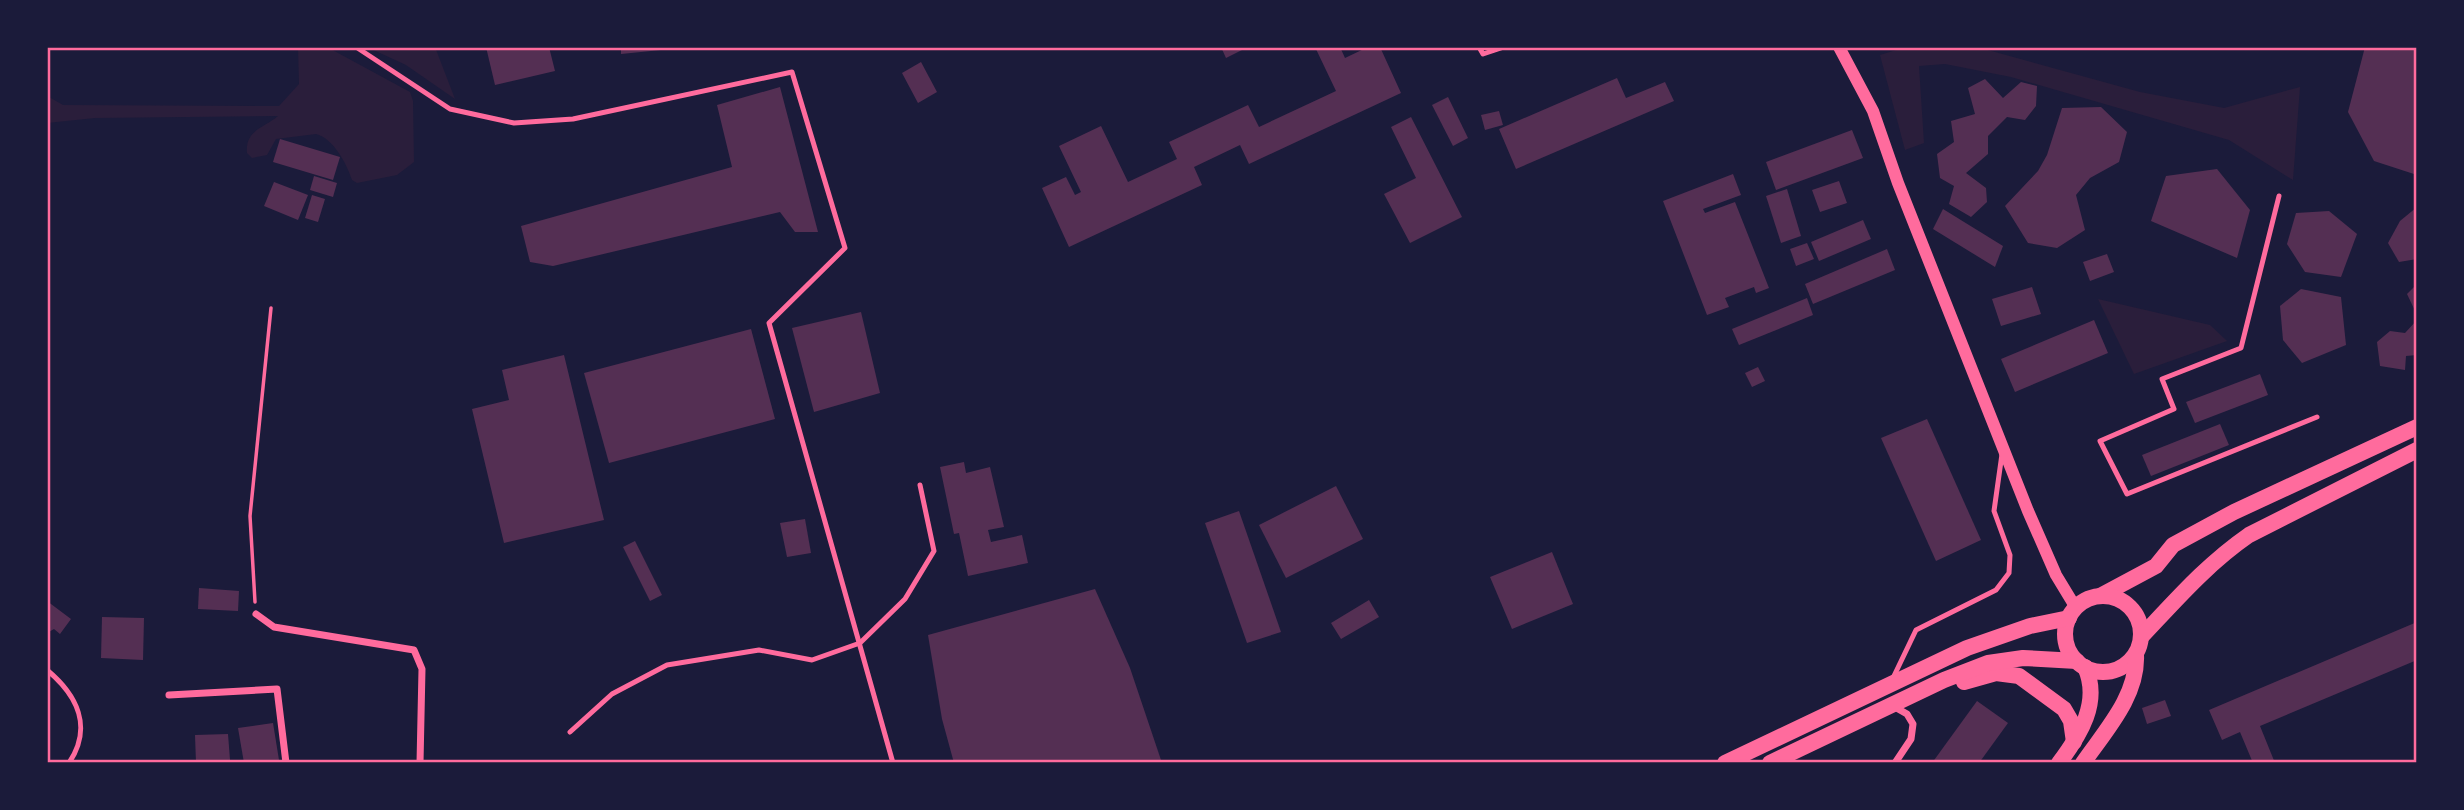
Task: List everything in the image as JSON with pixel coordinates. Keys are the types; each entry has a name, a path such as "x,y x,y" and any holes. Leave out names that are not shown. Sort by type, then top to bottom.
{"main road":[{"path":"1725,763 1998,636 2072,613 2156,566 2173,545 2221,519 2417,427"},
{"path":"2141,637 2173,600 2228,550 2249,535 2417,450"},
{"path":"2083,763 2127,696 2135,675 2136,654 2141,637 2139,621 2130,607 2116,598 2100,596"},
{"path":"2059,763 2074,742 2091,701 2093,689 2066,641 2072,613"},
{"path":"1770,763 1944,680 1988,663 2023,658 2081,664 2113,671 2129,662 2136,654"},
{"path":"1892,706 1979,677 2007,673 2019,676 2064,709 2071,721 2074,742"}],"street":[{"path":"1839,47 1873,111 2003,447 2072,613"},
{"path":"256,614 274,627 414,650 422,669 420,763"},
{"path":"169,695 278,689 286,763"},
{"path":"1892,706 1907,714 1913,724 1911,739 1895,763"}],"lane":[{"path":"356,47 450,109 514,123 573,119 792,72 845,248 769,323 893,763"},
{"path":"1479,47 1483,54 1504,47"},
{"path":"2279,197 2241,348 2162,379 2175,409 2100,441 2127,494 2317,417"},
{"path":"1883,688 1896,674 1916,630 1996,590 2009,573 2010,555 1994,511 2003,447"},
{"path":"569,732 612,694 667,665 759,650 812,660 860,643 905,599 934,551 920,485"},
{"path":"47,670 70,692 81,719 80,739 69,763"}],"path":[{"path":"256,614 250,516 271,307"}],"shaded area":[{"path":"47,47 50,47 49,97 63,105 279,106 299,84 298,47 327,47 410,92 413,101 414,162 397,175 357,183 352,180 334,146 316,134 276,139 267,155 252,158 247,153 247,145 252,134 278,116 95,118 47,123"},
{"path":"367,47 435,47 455,99 406,65"},
{"path":"1906,47 1977,47 2140,92 2224,108 2300,87 2293,180 2229,140 2011,77 1945,64 1919,66 1924,143 1905,150 1880,55"},
{"path":"2098,299 2210,325 2227,341 2134,374"}],"building":[{"path":"486,47 549,47 555,71 495,85"},
{"path":"621,47 671,47 671,49 621,54"},
{"path":"1221,47 1248,47 1226,58"},
{"path":"1315,47 1340,47 1345,58 1368,47 1380,47 1401,93 1249,164 1240,145 1194,167 1202,185 1069,247 1042,188 1066,177 1075,195 1081,192 1059,146 1101,126 1128,182 1177,159 1169,142 1248,105 1259,127 1336,91"},
{"path":"2365,47 2417,47 2417,175 2374,161 2348,112"},
{"path":"921,62 937,92 918,103 902,73"},
{"path":"1617,78 1626,98 1665,82 1674,101 1516,169 1499,129"},
{"path":"1985,79 2003,98 2021,82 2037,86 2036,106 2025,120 2007,117 1988,136 1988,154 1966,173 1986,188 1987,202 1971,217 1949,204 1954,186 1940,178 1937,154 1954,142 1951,121 1975,114 1968,88"},
{"path":"780,87 818,232 795,232 780,212 553,266 530,262 521,226 732,167 717,105"},
{"path":"1448,97 1468,138 1453,146 1432,105"},
{"path":"2101,107 2127,132 2119,162 2090,178 2076,195 2085,230 2057,248 2028,243 2005,206 2038,171 2047,155 2062,108"},
{"path":"1499,111 1503,125 1485,130 1481,115"},
{"path":"1411,117 1462,217 1410,243 1384,194 1416,178 1391,127"},
{"path":"1852,130 1863,158 1776,190 1766,162"},
{"path":"280,139 340,157 333,180 273,162"},
{"path":"2217,169 2250,210 2237,258 2151,221 2166,176"},
{"path":"1733,174 1741,195 1703,209 1705,213 1735,202 1769,288 1756,293 1754,287 1725,298 1729,307 1707,315 1663,201"},
{"path":"314,176 337,183 333,197 310,190"},
{"path":"1839,181 1847,203 1820,212 1812,190"},
{"path":"274,182 308,195 298,220 264,206"},
{"path":"1787,189 1801,236 1781,243 1766,196"},
{"path":"312,195 325,199 318,222 305,218"},
{"path":"2417,207 2417,259 2399,262 2388,243 2400,221"},
{"path":"1943,209 2003,246 1995,267 1933,229"},
{"path":"2329,211 2357,234 2341,277 2305,272 2287,244 2296,213"},
{"path":"1863,220 1871,239 1819,261 1811,242"},
{"path":"1807,243 1814,259 1796,266 1790,249"},
{"path":"1887,249 1895,270 1813,304 1805,284"},
{"path":"2107,254 2114,272 2090,281 2083,262"},
{"path":"2417,284 2417,315 2407,294"},
{"path":"2032,287 2041,314 2001,326 1992,299"},
{"path":"2301,289 2341,297 2346,345 2302,363 2283,340 2280,306"},
{"path":"1807,298 1813,315 1739,345 1732,329"},
{"path":"861,312 880,393 814,412 792,328"},
{"path":"2094,320 2108,353 2015,392 2001,359"},
{"path":"2417,320 2417,355 2406,356 2405,370 2380,366 2377,342 2390,331 2405,333"},
{"path":"751,329 775,419 609,463 584,373"},
{"path":"564,355 604,520 504,543 472,409 509,400 502,370"},
{"path":"1758,367 1765,381 1752,387 1745,373"},
{"path":"2260,374 2268,395 2195,423 2186,402"},
{"path":"1927,419 1981,540 1936,561 1881,438"},
{"path":"2220,424 2229,445 2151,476 2142,455"},
{"path":"964,462 966,473 990,467 1004,527 988,530 991,542 1022,535 1028,563 968,576 959,533 954,534 940,467"},
{"path":"1336,486 1363,539 1286,578 1259,525"},
{"path":"1239,511 1281,632 1247,643 1205,523"},
{"path":"805,519 811,553 787,557 780,523"},
{"path":"635,541 662,595 650,601 623,547"},
{"path":"1552,552 1573,604 1512,629 1490,577"},
{"path":"199,588 239,591 238,611 198,609"},
{"path":"1095,589 1130,668 1162,763 954,763 942,719 928,635"},
{"path":"1369,600 1379,617 1341,639 1331,623"},
{"path":"47,601 71,619 60,634 54,629 47,633"},
{"path":"102,617 144,618 143,660 101,658"},
{"path":"2417,622 2417,660 2260,726 2275,763 2253,763 2240,732 2222,740 2209,710"},
{"path":"2165,700 2171,716 2147,724 2142,708"},
{"path":"1977,701 2008,723 1979,763 1932,763"},
{"path":"273,723 279,760 244,763 238,728"},
{"path":"228,734 230,760 196,763 195,735"}]}
